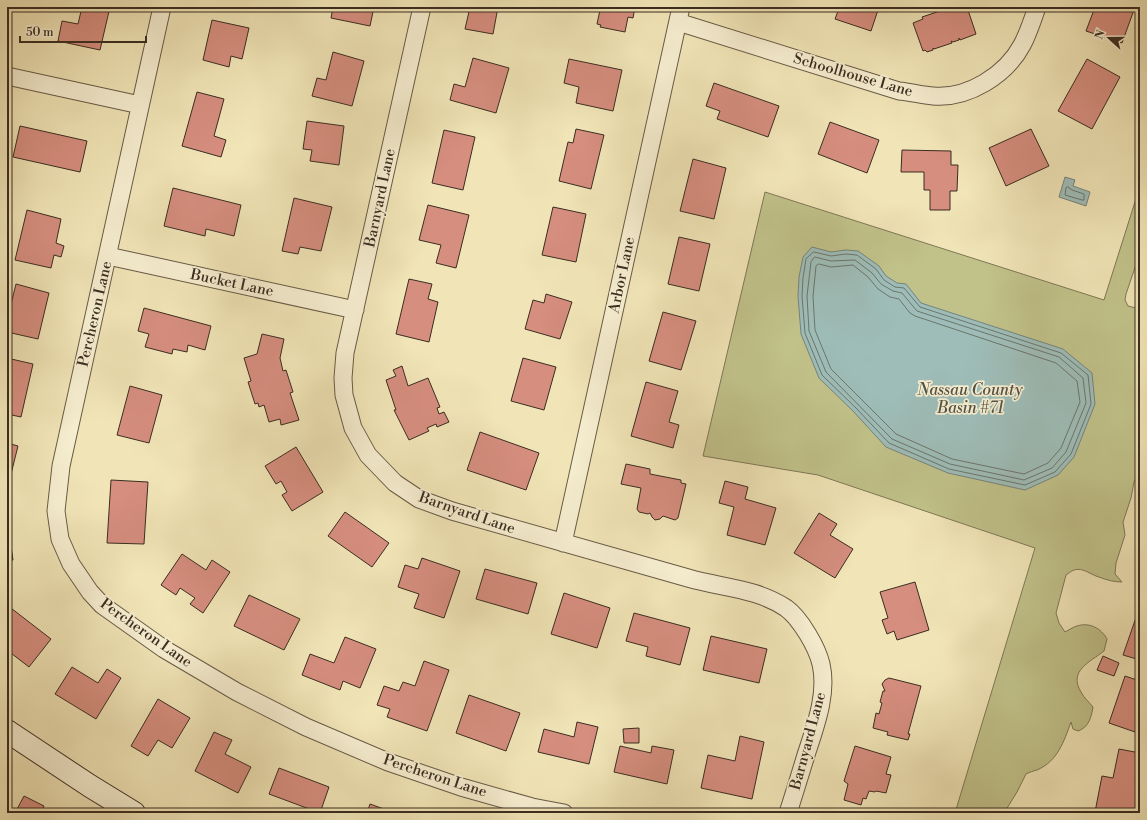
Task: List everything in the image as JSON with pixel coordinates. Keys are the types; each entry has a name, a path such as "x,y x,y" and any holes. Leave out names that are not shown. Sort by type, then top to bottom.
{"main road":[{"path":"7,730 90,786 134,813"}],"street":[{"name":"Percheron Lane","path":"162,7 108,256 60,466 56,511 60,539 71,564 90,592 102,605 164,649 237,692 306,727 388,762 532,807 564,813"},
{"name":"Barnyard Lane","path":"422,7 345,353 343,378 344,395 353,428 368,455 378,467 395,483 419,499 452,511 563,544 696,580 754,592 787,609 805,629 817,652 821,665 823,682 822,698 814,731 788,813"},
{"name":"Schoolhouse Lane","path":"679,14 899,91 933,96 953,95 968,90 992,77 1007,66 1022,44 1037,7"},
{"name":"Arbor Lane","path":"563,544 679,14"},
{"path":"7,76 140,105"},
{"name":"Bucket Lane","path":"108,256 355,310"}],"green space":[{"path":"1140,186 1140,253 1125,300 1128,306 1140,309 1140,470 1134,482 1131,498 1123,522 1125,535 1116,563 1115,574 1122,582 1105,579 1084,570 1073,570 1066,575 1056,613 1059,623 1065,632 1077,626 1090,625 1098,629 1107,639 1104,651 1082,668 1077,678 1081,692 1093,707 1089,722 1085,727 1078,731 1073,729 1071,722 1063,743 1055,756 1044,766 1026,774 1004,813 955,813 1035,548 818,475 703,456 765,192 1104,300"}],"water":[{"path":"1065,177 1075,180 1073,186 1090,192 1086,206 1059,197"},
{"name":"Nassau County Basin #71","path":"812,247 831,252 846,250 858,251 879,266 886,276 897,283 906,284 921,303 1063,349 1092,373 1095,404 1074,457 1058,475 1025,490 948,473 886,447 853,411 819,378 801,334 798,296 799,277 803,257"}],"building":[{"path":"7,7 10,7 7,23"},
{"path":"82,7 110,7 100,50 58,41 62,21 78,24"},
{"path":"333,7 374,7 370,26 331,18"},
{"path":"470,7 498,7 493,34 465,29"},
{"path":"601,7 635,7 633,18 628,17 625,32 600,27 601,25 597,24 600,10 602,10"},
{"path":"825,7 879,7 871,31 835,19 838,11"},
{"path":"952,7 967,7 976,34 960,40 959,38 959,40 953,42 951,41 952,43 934,49 933,48 933,50 927,52 925,50 923,51 913,23 923,19 922,17"},
{"path":"1095,7 1135,7 1122,43 1086,31"},
{"path":"212,20 249,28 242,59 231,56 229,67 203,60"},
{"path":"333,52 364,61 352,106 312,96 317,78 326,80"},
{"path":"473,58 509,68 496,113 450,100 454,84 465,87"},
{"path":"569,59 622,70 613,111 576,103 579,87 564,83"},
{"path":"1087,59 1120,77 1092,129 1058,111"},
{"path":"714,83 779,106 768,137 717,119 720,111 706,106"},
{"path":"197,92 224,99 214,136 226,140 221,157 182,146"},
{"path":"307,121 344,126 339,165 310,161 312,150 303,149"},
{"path":"830,122 879,140 867,173 818,154"},
{"path":"20,126 87,141 80,172 13,157"},
{"path":"576,129 604,135 591,189 559,181 568,142 573,143"},
{"path":"1031,129 1049,166 1006,186 989,148"},
{"path":"444,130 475,137 463,190 432,183"},
{"path":"902,150 951,151 951,165 958,165 957,191 950,191 950,210 930,210 930,190 924,190 924,172 901,172"},
{"path":"693,159 726,168 714,219 680,211"},
{"path":"173,188 241,205 234,236 206,229 205,236 164,226"},
{"path":"294,198 332,207 321,251 300,247 298,254 282,251"},
{"path":"428,205 469,215 456,268 436,263 441,245 419,240"},
{"path":"553,207 586,214 576,262 542,255"},
{"path":"27,210 61,219 56,243 64,246 61,257 54,255 51,268 15,260"},
{"path":"679,237 710,244 699,291 668,284"},
{"path":"409,279 432,284 428,299 438,302 429,342 396,334"},
{"path":"16,284 49,293 38,339 7,332 7,320"},
{"path":"546,294 572,302 560,339 525,329 533,300 544,303"},
{"path":"144,308 211,326 205,350 188,345 187,352 173,349 172,354 145,347 149,334 138,331"},
{"path":"663,312 696,321 681,370 649,361"},
{"path":"262,334 284,339 280,358 283,371 286,370 293,392 290,393 299,420 281,425 280,419 269,422 264,405 259,407 258,403 255,404 248,382 251,381 244,358 257,354"},
{"path":"7,358 33,364 21,417 7,414"},
{"path":"523,358 556,367 544,410 511,401"},
{"path":"402,366 408,386 428,378 440,407 437,408 439,414 444,412 449,422 437,427 436,424 427,428 429,431 409,440 394,410 396,410 386,380 396,376 393,370"},
{"path":"646,382 678,391 669,422 679,425 673,448 631,436"},
{"path":"130,386 162,395 149,443 117,435"},
{"path":"480,432 539,453 526,490 467,470"},
{"path":"7,443 18,446 7,490"},
{"path":"296,447 323,492 292,511 282,495 287,492 281,481 276,484 265,466"},
{"path":"626,464 650,469 650,474 681,480 681,483 686,484 678,518 675,520 663,516 660,519 655,520 650,513 639,512 637,509 641,488 621,484"},
{"path":"111,480 148,482 144,544 107,543"},
{"path":"725,481 748,487 745,499 776,508 765,545 727,535 734,507 719,503"},
{"path":"345,512 389,543 372,567 328,536"},
{"path":"819,513 837,524 830,535 853,549 835,578 794,553"},
{"path":"7,532 9,532 13,560 7,561"},
{"path":"182,554 206,570 212,560 230,572 203,613 190,604 195,598 180,588 176,595 161,585"},
{"path":"422,558 460,571 444,618 414,608 419,594 398,587 405,565 418,569"},
{"path":"485,569 537,583 528,614 476,599"},
{"path":"915,582 929,630 897,640 894,631 887,634 882,620 888,618 880,592"},
{"path":"564,593 610,608 597,648 551,634"},
{"path":"249,595 300,619 284,650 234,626"},
{"path":"7,605 51,639 29,667 7,650"},
{"path":"1140,606 1140,660 1123,655"},
{"path":"634,613 690,628 680,665 646,656 648,647 626,641"},
{"path":"711,636 767,649 759,683 703,670"},
{"path":"345,637 376,649 360,688 343,681 340,690 302,675 310,654 334,663"},
{"path":"1103,656 1119,663 1114,676 1097,670"},
{"path":"424,661 449,670 427,731 387,717 390,709 377,705 384,686 399,691 403,682 415,686"},
{"path":"72,667 98,683 107,669 121,678 96,719 55,694"},
{"path":"1125,676 1140,681 1140,727 1138,733 1109,723"},
{"path":"889,678 921,686 908,734 910,734 908,740 887,735 888,732 873,728 876,713 879,714 882,703 880,702 883,691 885,691 882,684"},
{"path":"469,695 520,713 506,751 456,733"},
{"path":"158,699 190,718 172,748 158,740 148,756 131,746"},
{"path":"577,722 598,727 589,764 538,752 544,729 574,737"},
{"path":"639,728 639,743 624,743 623,729"},
{"path":"214,732 232,740 225,754 251,767 238,793 195,771"},
{"path":"740,736 764,742 752,799 701,788 708,755 735,761"},
{"path":"620,746 651,753 652,746 674,750 667,784 614,772"},
{"path":"855,746 891,757 886,774 891,775 886,793 869,791 866,799 863,798 861,805 844,800 848,784 844,781"},
{"path":"1119,749 1140,753 1139,813 1095,812 1102,776 1113,778"},
{"path":"279,768 329,787 320,813 269,794"},
{"path":"24,796 44,806 41,813 15,813"},
{"path":"370,804 395,813 367,813"}]}
